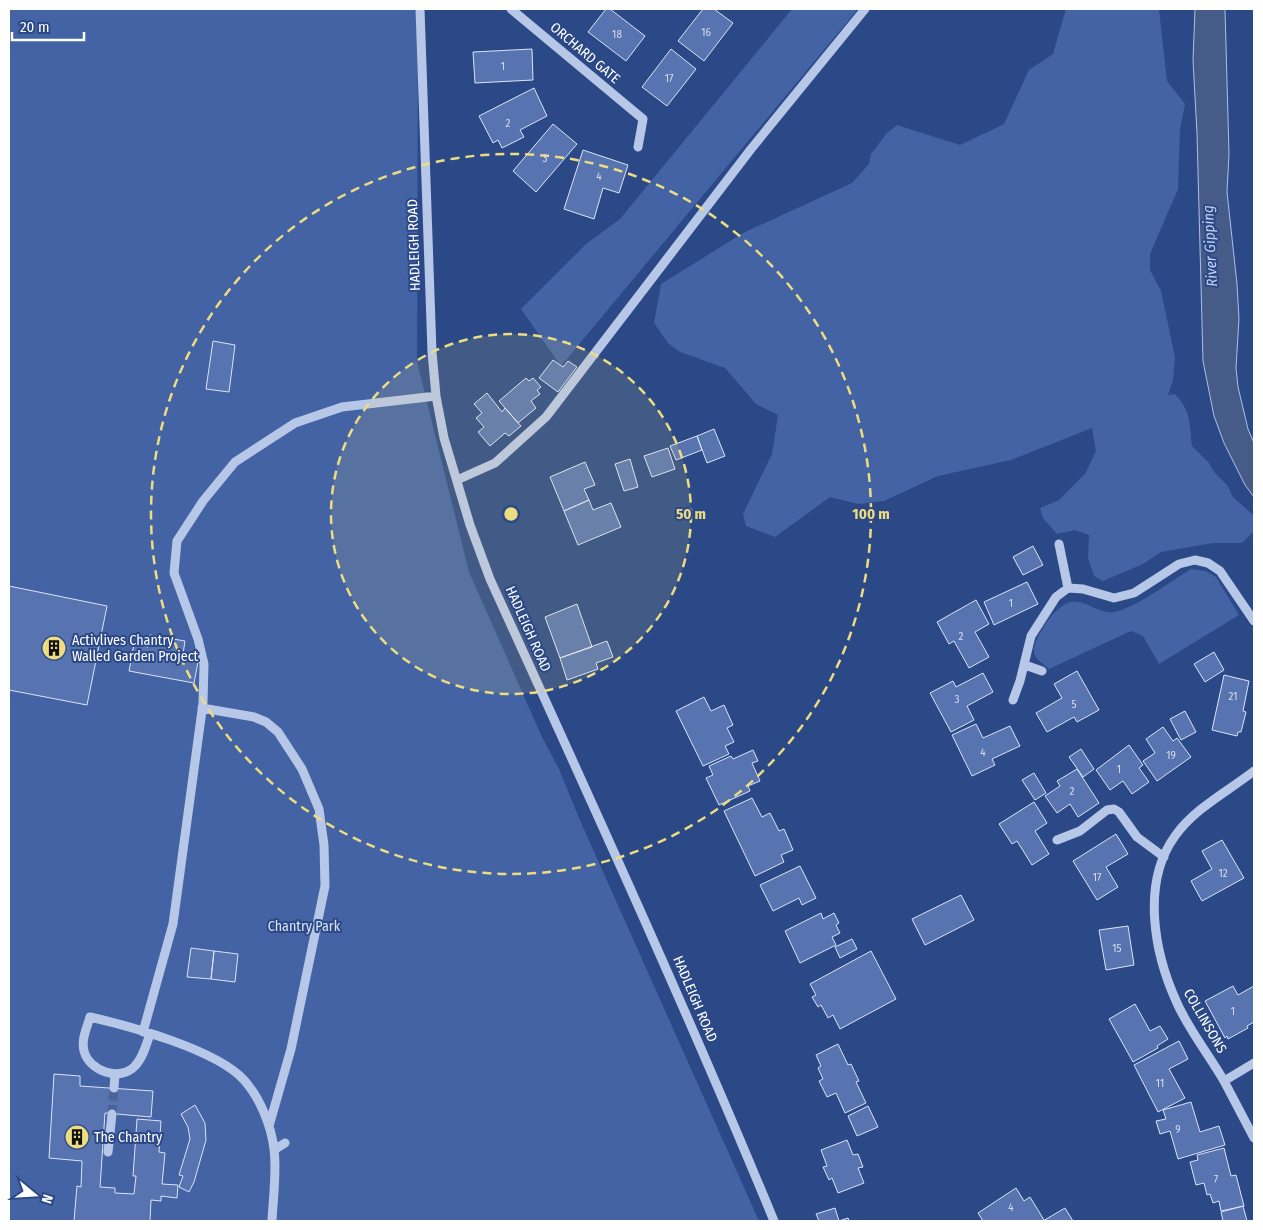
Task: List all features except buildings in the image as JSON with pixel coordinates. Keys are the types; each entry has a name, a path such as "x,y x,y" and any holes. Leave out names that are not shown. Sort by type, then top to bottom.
{"street":[{"name":"HADLEIGH ROAD","path":"420,9 432,352 436,396 444,438 470,525 490,579 654,938 774,1221"},
{"name":"ORCHARD GATE","path":"510,9 643,119 638,147"},
{"path":"457,480 495,463 546,417 751,149 865,9"},
{"path":"272,1221 274,1150 269,1126 260,1104 243,1078 231,1068 209,1056 147,1033 90,1017 84,1037 84,1054 99,1070 115,1074 128,1071 134,1067 144,1052 147,1033 173,924 202,708 204,664 198,639 174,573 178,541 203,501 235,462 295,423 342,407 436,396"},
{"path":"1059,544 1068,588"},
{"path":"1013,700 1025,665 1032,636 1056,597 1061,591 1068,588 1082,589 1114,598 1134,592 1179,564 1195,560 1208,562 1220,570 1252,617"},
{"path":"1025,665 1042,671"},
{"path":"202,708 254,717 266,722 278,732 302,769 318,809 324,844 325,886 292,1049 269,1126"},
{"name":"COLLINSONS","path":"1254,771 1206,805 1187,821 1176,835 1164,856 1157,882 1155,911 1158,938 1166,974 1178,1005 1224,1082 1254,1138"},
{"path":"1057,840 1080,831 1107,810 1114,808 1137,837 1164,856"},
{"path":"1224,1082 1254,1063"},
{"path":"114,1088 115,1074"},
{"path":"108,1152 112,1114"},
{"path":"274,1150 285,1143"}],"green space":[{"name":"Chantry Park","path":"9,9 418,9 417,362 469,572 542,737 559,769 579,818 759,1221 9,1221"},
{"path":"792,9 858,9 561,366 521,309 586,244 620,219"},
{"path":"1066,9 1159,9 1167,81 1185,104 1180,129 1178,189 1150,254 1150,270 1161,291 1175,357 1173,380 1168,395 1175,394 1187,412 1192,446 1228,486 1232,496 1254,516 1254,531 1242,543 1213,543 1161,552 1143,564 1103,581 1094,576 1088,558 1089,535 1075,530 1057,534 1043,518 1040,508 1059,500 1085,474 1096,451 1092,428 1011,460 938,476 884,501 858,504 830,497 775,537 746,526 743,514 772,454 778,415 756,404 725,368 680,352 668,343 654,323 661,284 743,233 852,183 869,164 871,154 887,133 897,125 960,145 1004,124 1029,70 1053,54"},
{"path":"1191,569 1206,571 1216,577 1239,615 1159,664 1143,636 1131,631 1049,669 1036,657 1034,652 1035,646 1041,631 1052,615 1065,604 1077,602 1103,611 1114,612 1143,600"}],"water":[{"name":"River Gipping","path":"1195,9 1225,9 1229,154 1227,192 1239,319 1236,368 1238,387 1248,429 1254,443 1254,497 1245,485 1224,443 1214,416 1203,361 1197,133 1193,60"}],"tunnel":[{"path":"112,1114 114,1088"}],"place":[{"name":"Activlives Chantry Walled Garden Project","path":"54,648"},
{"name":"The Chantry","path":"77,1137"}]}
